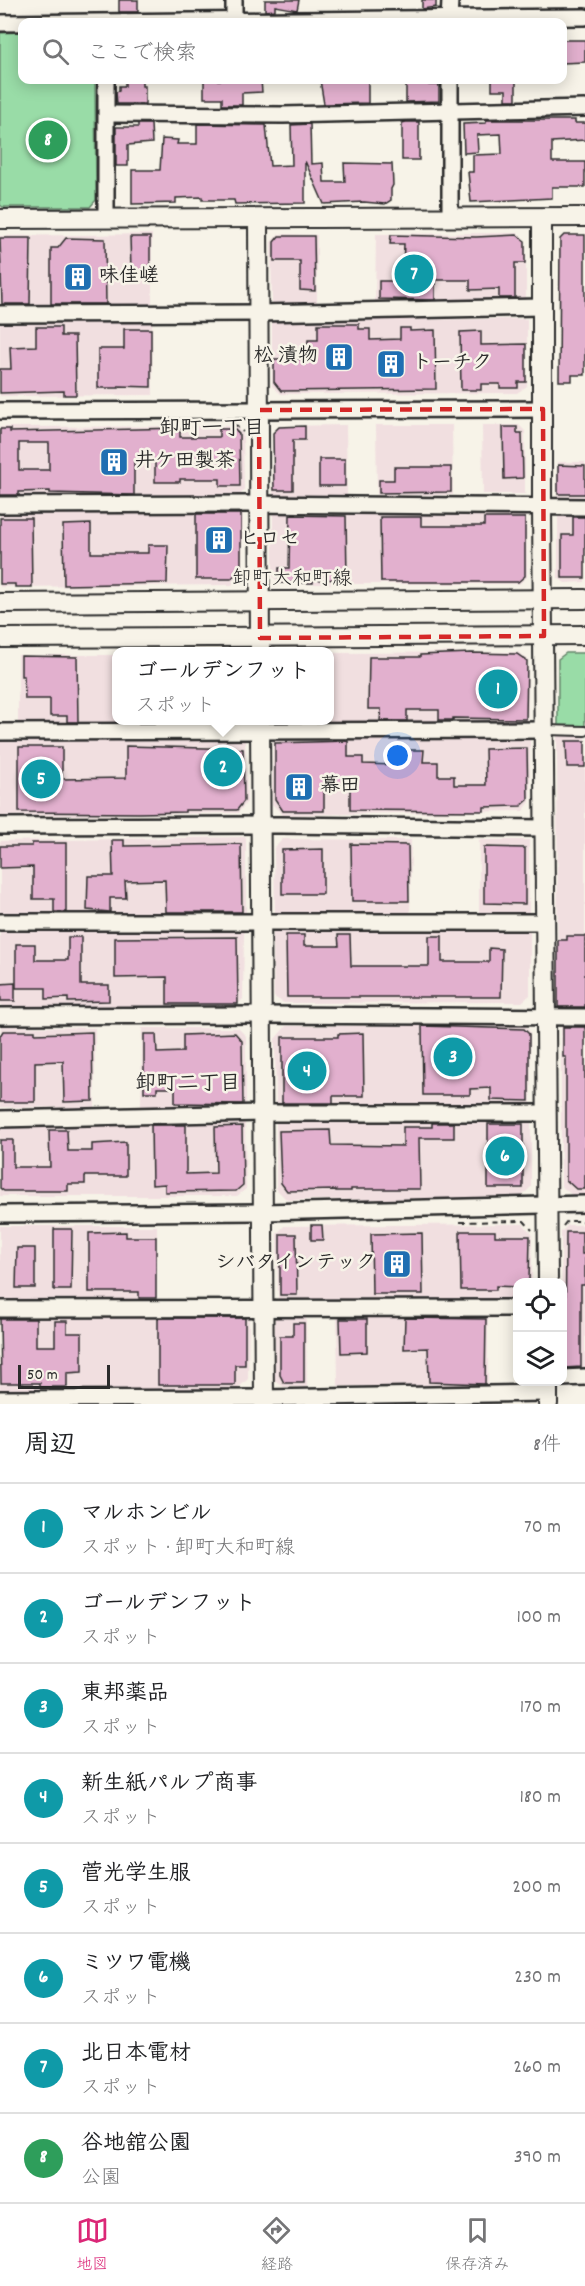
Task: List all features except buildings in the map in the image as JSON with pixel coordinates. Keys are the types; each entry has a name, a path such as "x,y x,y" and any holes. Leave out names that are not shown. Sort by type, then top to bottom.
{"street":[{"path":"234,0 234,18"},
{"path":"449,18 450,0"},
{"path":"551,18 585,17"},
{"path":"0,23 18,23"},
{"path":"106,84 106,218"},
{"path":"450,84 450,218"},
{"path":"107,114 283,115 585,108"},
{"path":"0,219 585,217"},
{"path":"542,218 548,1278"},
{"path":"258,219 260,645"},
{"path":"0,314 259,313 542,307"},
{"path":"0,411 543,409"},
{"path":"0,505 260,504 585,507"},
{"name":"卸町大和町線","path":"0,603 585,599"},
{"path":"0,638 260,645 585,635"},
{"path":"0,732 260,726 544,730"},
{"path":"260,726 264,1401"},
{"path":"0,826 261,825 544,828"},
{"path":"0,922 545,922"},
{"path":"0,1016 585,1017"},
{"path":"0,1119 262,1113 547,1113"},
{"path":"0,1214 262,1212 585,1204"},
{"path":"0,1309 513,1308"},
{"path":"567,1378 585,1377"},
{"path":"0,1399 264,1401 548,1393"}],"lane":[{"path":"544,730 585,730"}],"path":[{"path":"243,425 236,425 244,433"},
{"path":"557,1232 567,1221 585,1221"}],"highlighted area":[{"path":"543,409 544,636 260,638 259,410"}],"shaded area":[{"path":"518,233 526,241 526,305 375,306 376,234"},
{"path":"152,234 152,306 0,306 0,236"},
{"path":"279,234 317,235 317,306 272,306 271,242"},
{"path":"152,319 153,395 0,396 0,320"},
{"path":"527,319 527,386 517,393 281,394 272,386 272,320"},
{"path":"346,425 347,495 273,495 272,433 279,426"},
{"path":"376,425 452,425 453,495 377,495"},
{"path":"482,425 519,425 525,431 525,494 483,494"},
{"path":"235,426 243,434 244,490 239,496 0,496 0,427"},
{"path":"557,462 585,462 585,499 557,499"},
{"path":"243,508 242,574 232,585 0,587 0,512"},
{"path":"273,509 526,511 527,577 519,584 280,584 273,577"},
{"path":"558,512 585,512 585,582 565,583 558,578"},
{"path":"518,652 528,660 528,722 334,724 334,653"},
{"path":"18,655 112,655 112,725 245,725 18,727"},
{"path":"557,733 585,734 585,1012 558,1012"},
{"path":"530,736 530,802 523,811 283,815 272,804 273,740"},
{"path":"245,738 247,802 238,813 0,816 0,742"},
{"path":"246,837 246,916 0,916 0,841"},
{"path":"283,839 411,840 410,916 275,916 274,848"},
{"path":"479,840 529,840 529,915 479,915"},
{"path":"273,929 530,931 530,995 522,1002 284,1003 274,997"},
{"path":"0,932 244,932 243,999 235,1007 3,1006 0,1004"},
{"path":"561,1023 585,1023 585,1195 572,1195 561,1186"},
{"path":"525,1025 530,1032 531,1106 276,1105 275,1039 286,1026"},
{"path":"1,1026 95,1028 95,1108 0,1107"},
{"path":"142,1028 238,1028 246,1036 246,1106 141,1108"},
{"path":"531,1120 531,1187 519,1199 287,1200 276,1189 276,1122"},
{"path":"245,1121 246,1189 237,1196 0,1196 0,1124"},
{"path":"523,1224 532,1234 532,1278 513,1278 513,1300 278,1300 277,1234 284,1226"},
{"path":"568,1225 585,1225 585,1372 567,1372 567,1278 562,1278 561,1232"},
{"path":"0,1226 157,1226 157,1303 0,1300"},
{"path":"249,1313 248,1379 237,1389 0,1392 0,1316"},
{"path":"488,1315 488,1389 338,1386 337,1316"},
{"path":"275,1317 306,1317 307,1387 284,1387 275,1381"}],"green space":[{"path":"18,32 18,84 95,84 96,200 90,207 3,207 0,205 0,33"},
{"path":"566,653 585,653 585,727 558,727 558,659"}],"place":[{"name":"谷地舘公園","path":"48,140"},
{"name":"北日本電材","path":"414,274"},
{"name":"味佳嵯","path":"78,277"},
{"name":"松 漬物","path":"339,357"},
{"name":"トーチク","path":"391,364"},
{"name":"井ケ田製茶","path":"114,462"},
{"name":"ヒロセ","path":"219,540"},
{"name":"マルホンビル","path":"498,689"},
{"name":"ゴールデンフット","path":"223,767"},
{"name":"菅光学生服","path":"41,779"},
{"name":"幕田","path":"299,787"},
{"name":"東邦薬品","path":"453,1057"},
{"name":"新生紙パルプ商事","path":"307,1071"},
{"name":"ミツワ電機","path":"505,1156"},
{"name":"シバタインテック","path":"397,1264"}],"district":[{"name":"卸町一丁目","path":"212,430"},
{"name":"卸町二丁目","path":"188,1085"}]}
